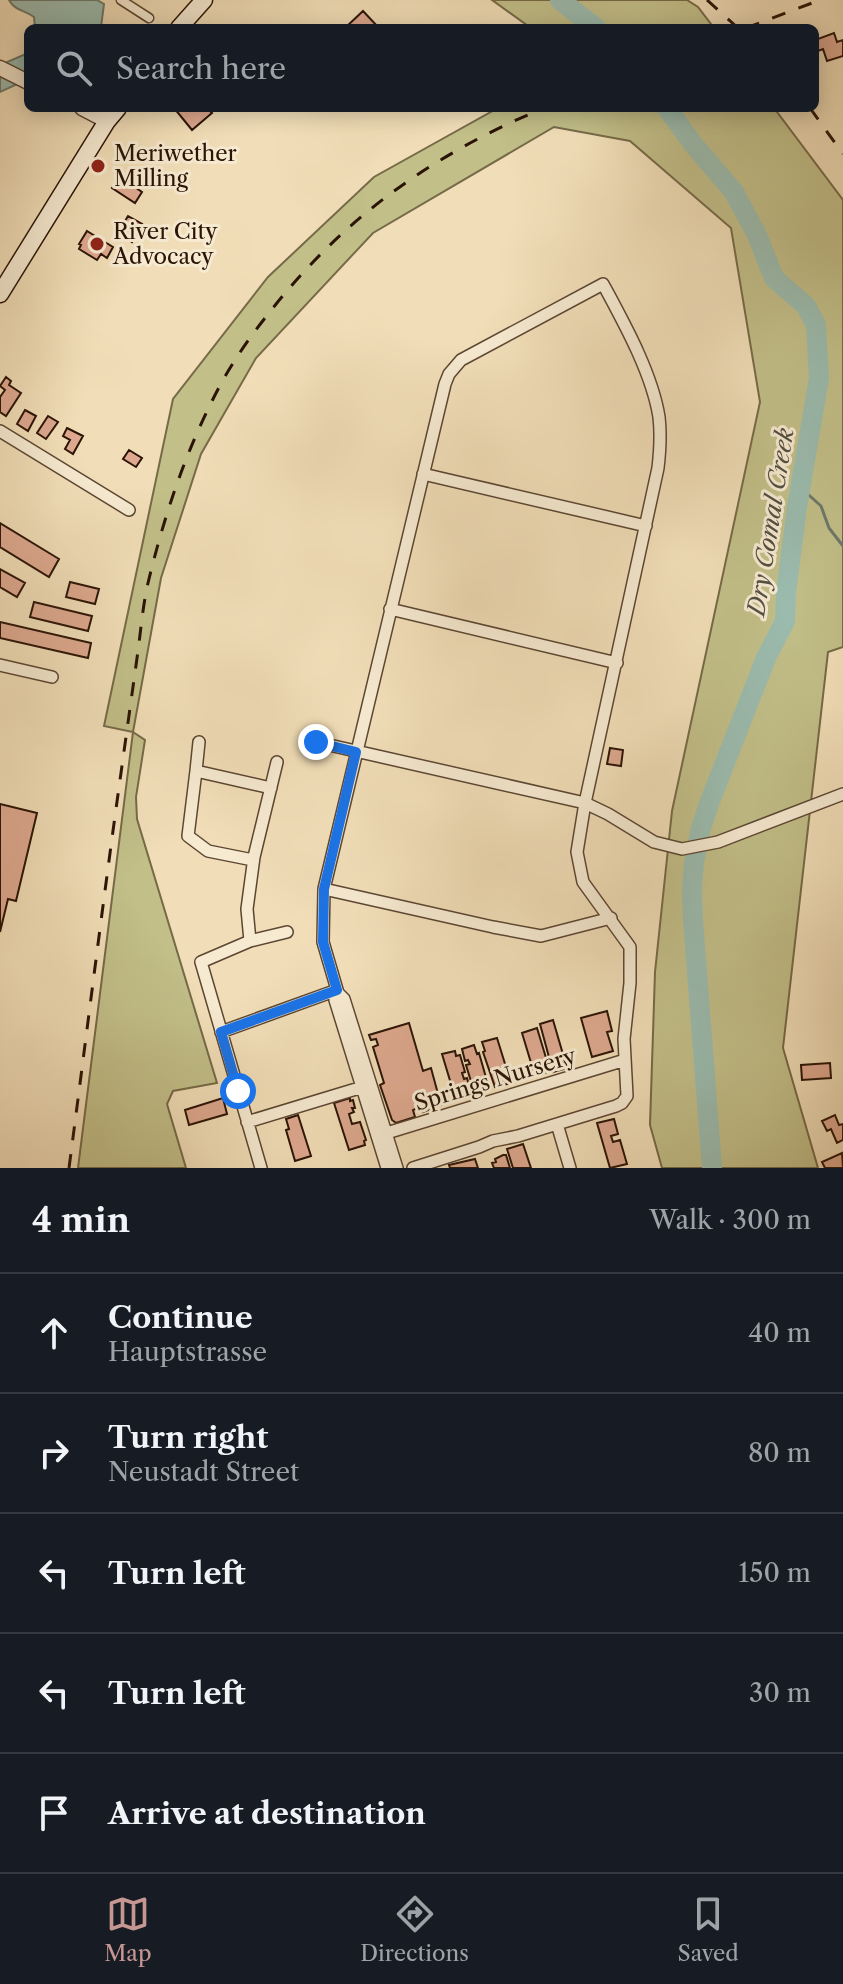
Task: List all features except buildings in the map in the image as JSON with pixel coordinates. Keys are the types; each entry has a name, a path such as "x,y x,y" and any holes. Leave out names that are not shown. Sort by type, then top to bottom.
{"main road":[{"path":"183,24 204,0"},
{"path":"0,294 112,114"}],"street":[{"path":"121,0 149,18"},
{"path":"0,68 24,80"},
{"path":"397,1168 382,1135 344,999 338,991 323,942 324,889 449,374 461,360 603,284 652,388 659,418 660,446 658,468 577,852 583,882 630,947 624,1039 628,1093 624,1101 616,1106 493,1141 413,1168"},
{"path":"0,431 129,510"},
{"path":"423,474 646,526"},
{"path":"390,609 617,663"},
{"path":"0,665 52,677"},
{"path":"199,742 188,836 208,851 253,860"},
{"path":"316,742 585,803 654,842 682,849 718,842 843,794"},
{"path":"250,941 247,909 253,860 277,762"},
{"path":"196,771 271,788"},
{"path":"324,889 541,936 611,918"},
{"path":"261,1168 201,962 250,941 287,932"},
{"path":"221,1032 338,991"},
{"name":"Springs Nursery","path":"382,1135 625,1060"},
{"path":"247,1122 367,1086"},
{"path":"557,1124 570,1168"},
{"path":"382,1135 387,1168"}],"shaded area":[{"path":"9,0 97,0 104,4 101,24 35,24 34,17"},
{"path":"492,0 687,0 698,7 711,24 525,24"},
{"path":"24,55 24,81 0,92 0,65"},
{"path":"491,112 777,112 843,200 843,647 828,652 783,1048 818,1168 662,1168 650,1125 655,972 672,811 760,402 731,228 630,141 554,127 373,233 256,358 201,454 161,578 133,732 104,726 173,399 268,277 374,177"},
{"path":"133,732 145,740 136,797 137,819 217,1083 173,1091 167,1104 186,1168 78,1168"}],"waterway":[{"name":"Dry Comal Creek","path":"560,0 591,24"},
{"name":"Dry Comal Creek","path":"670,112 734,192 757,235 774,278 806,306 816,325 819,378 797,507 785,621 766,658 710,801 694,863 693,920 712,1168"},
{"path":"801,488 821,506 829,528 843,546"}],"railway":[{"path":"707,0 734,24"},
{"path":"757,24 820,0"},
{"path":"69,1168 145,600 170,504 199,429 223,380 250,337 328,247 393,192 428,168 535,112"},
{"path":"813,112 843,154"}],"place":[{"name":"Meriwether Milling","path":"98,166"},
{"name":"River City Advocacy","path":"97,244"}],"route":[{"path":"238,1091 221,1032 337,990 323,942 324,889 356,752 316,742"}]}
